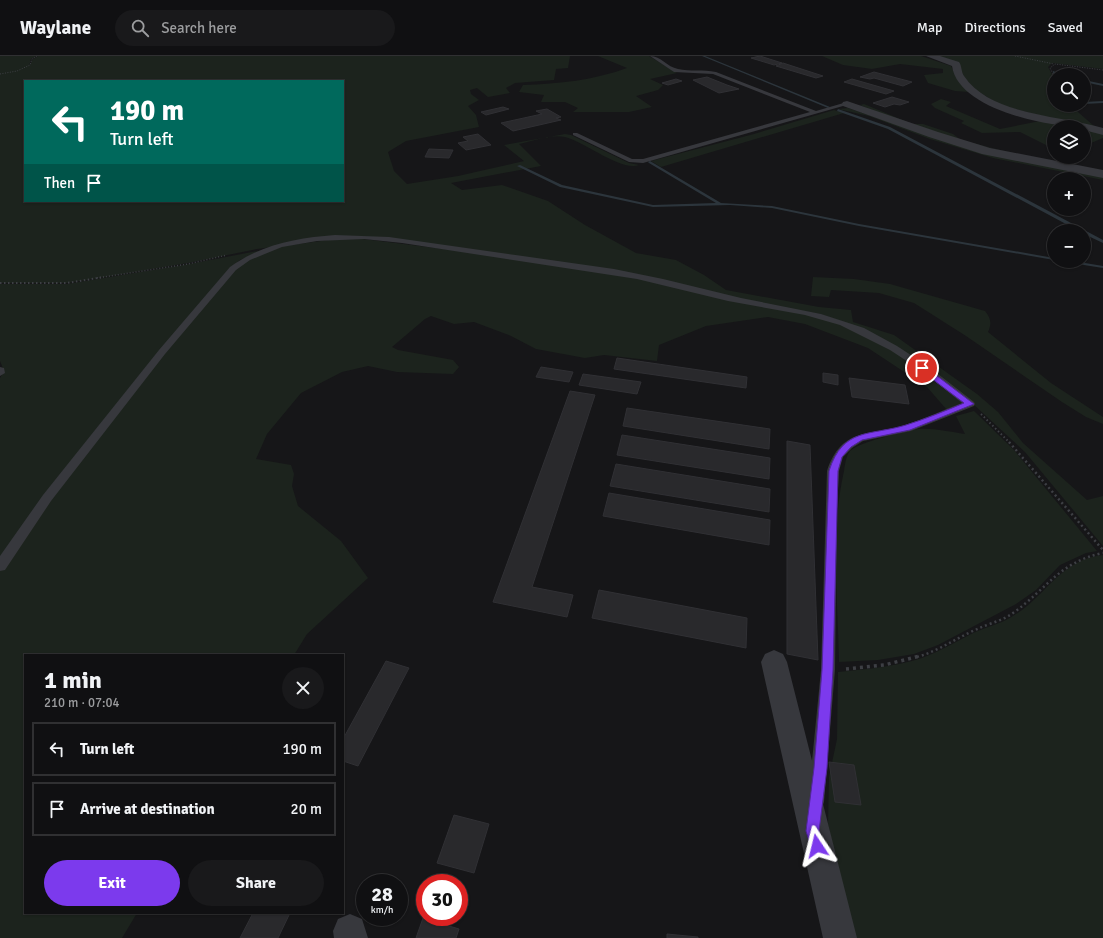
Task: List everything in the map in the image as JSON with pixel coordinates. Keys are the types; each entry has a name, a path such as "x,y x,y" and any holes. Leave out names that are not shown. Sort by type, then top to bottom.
{"street":[{"path":"931,56 956,64 960,78 973,92 987,101 1024,114 1088,126 1103,132"},
{"path":"847,104 903,124 985,150 1022,160 1103,174"},
{"path":"774,662 813,831 840,938"}],"lane":[{"path":"652,56 676,71 704,71 714,73 814,112"},
{"path":"575,134 625,158 637,162 847,104"},
{"path":"0,566 46,498 162,352 222,282 230,270 242,261 268,249 302,242 355,237 499,254 638,276 741,301 819,315 873,336 899,351 970,404"},
{"path":"813,831 821,768 828,670 831,510 833,471 838,456 848,445 860,438 907,428 970,404"}],"path":[{"path":"0,74 30,65 32,59 37,56"},
{"path":"1015,56 1055,64 1103,70"},
{"path":"1050,68 1055,64"},
{"path":"0,283 67,283 182,265 227,255"},
{"path":"828,670 882,665 919,657 946,646 972,631 1011,615 1035,597 1064,567 1087,555 1103,552 1018,450 991,422 970,404"}],"shaded area":[{"path":"0,56 37,56 31,59 29,66 33,59 38,56 570,56 568,68 556,69 554,80 515,83 506,88 510,93 488,97 477,88 470,90 471,94 479,100 468,106 476,115 479,127 406,141 388,152 394,171 407,184 458,176 524,161 504,145 540,138 519,144 541,166 451,183 462,190 502,185 548,201 585,225 636,253 676,260 704,275 726,290 819,307 851,310 853,322 894,335 977,394 998,412 1023,443 1087,500 1103,496 1103,546 1025,452 972,403 947,383 846,323 820,314 741,300 639,275 356,236 257,249 188,263 67,283 0,283"},
{"path":"598,56 649,56 677,73 650,79 663,85 658,90 636,96 652,107 629,112 573,112 578,108 565,102 541,102 544,95 519,92 523,85 576,81 602,76 627,68"},
{"path":"822,56 921,56 951,66 958,80 969,92 955,91 928,83 924,75 943,73 943,69 900,64 872,69 843,65"},
{"path":"932,56 1103,56 1103,69 1052,63 1047,68 1047,112 1078,112 1087,120 1056,120 1000,105 968,85 957,66"},
{"path":"941,99 951,102 946,106 1000,129 1047,120 1047,146 1020,132 982,133 961,123 964,121 935,108 931,104"},
{"path":"864,104 912,124 923,124 953,134 961,140 1012,153 1008,155 901,122 860,105"},
{"path":"848,108 898,125 1047,162 1047,164 1055,164 1087,172 1063,172 993,158 930,139 869,116 838,109"},
{"path":"834,110 844,113 661,167 651,161 754,134"},
{"path":"1091,130 1103,134 1103,138 1091,143"},
{"path":"565,134 571,135 629,163 639,165 632,166 623,164 573,140 560,136 553,136"},
{"path":"1091,173 1103,176 1103,180 1091,178"},
{"path":"355,238 460,251 638,277 792,310 844,325 897,352 965,402 947,410 927,387 868,348 805,324 768,317 706,326 659,345 657,361 604,355 585,358 536,349 511,336 474,322 454,324 431,316 425,319 392,347 398,350 453,360 459,367 453,374 397,372 368,366 342,372 301,393 267,434 256,459 291,465 294,474 292,486 298,506 341,541 368,578 307,634 295,654 24,654 24,914 136,914 122,938 0,938 0,571 28,530 164,352 243,261 283,246"},
{"path":"268,249 240,260 228,270 0,562 0,378 4,371 0,361 0,284 67,284 189,264"},
{"path":"813,277 854,279 890,284 985,311 989,316 990,321 988,332 1051,383 1103,417 1103,424 1086,417 1062,402 966,336 914,303 879,293 831,290 829,297 811,296"},
{"path":"974,411 1014,450 1097,551 1086,553 1060,565 1036,590 1016,604 938,645 914,654 878,660 839,662 836,590 837,518 845,463 850,451 862,444 894,434 919,429 942,430 965,434 956,416"},
{"path":"1103,555 1103,938 853,938 828,824 829,777 837,739 838,672 891,666 929,655 973,633 1008,619 1025,608 1064,571 1088,558"}],"building":[{"path":"760,56 782,63 774,65 751,58"},
{"path":"783,63 823,76 816,78 776,66"},
{"path":"874,72 912,82 903,86 874,78 870,79 860,77"},
{"path":"707,77 739,89 719,93 693,80"},
{"path":"676,79 682,81 668,85 662,83"},
{"path":"852,79 894,91 886,94 844,82"},
{"path":"892,97 909,102 885,107 873,103"},
{"path":"503,107 509,109 486,115 481,112"},
{"path":"547,109 561,117 556,118 561,120 513,131 501,123 542,114 536,111"},
{"path":"478,134 491,145 466,150 458,143 468,141 463,137"},
{"path":"429,149 453,150 449,158 425,157"},
{"path":"617,358 747,377 746,388 614,369"},
{"path":"541,367 573,372 569,382 536,377"},
{"path":"823,373 838,375 838,385 823,382"},
{"path":"583,374 641,382 637,394 579,385"},
{"path":"849,378 905,385 909,404 852,397"},
{"path":"570,391 595,395 532,587 573,595 567,617 493,602"},
{"path":"627,408 770,429 769,449 623,426"},
{"path":"622,435 770,458 769,479 617,455"},
{"path":"787,441 810,445 818,660 787,654"},
{"path":"616,464 770,489 769,512 610,486"},
{"path":"609,493 770,520 769,545 603,516"},
{"path":"599,590 747,618 746,648 592,618"},
{"path":"386,661 409,668 358,766 344,761 344,737"},
{"path":"829,762 854,765 861,805 835,802"},
{"path":"454,815 489,824 474,873 437,863"},
{"path":"252,914 290,914 278,938 240,938"},
{"path":"420,926 449,926 459,929 456,938 416,938"},
{"path":"667,934 698,937 698,938 667,938"}],"waterway":[{"path":"703,56 829,107"},
{"path":"1091,82 1103,85"},
{"path":"1091,103 1103,102"},
{"path":"838,110 889,128 1069,224"},
{"path":"650,162 720,204"},
{"path":"519,166 561,186 653,206 730,204 772,207 859,225 1047,258"},
{"path":"1091,236 1103,242"},
{"path":"1091,265 1103,267"}],"route":[{"path":"817,846 813,831 821,768 828,670 833,471 838,456 848,445 860,438 907,428 970,404 922,368"}]}
